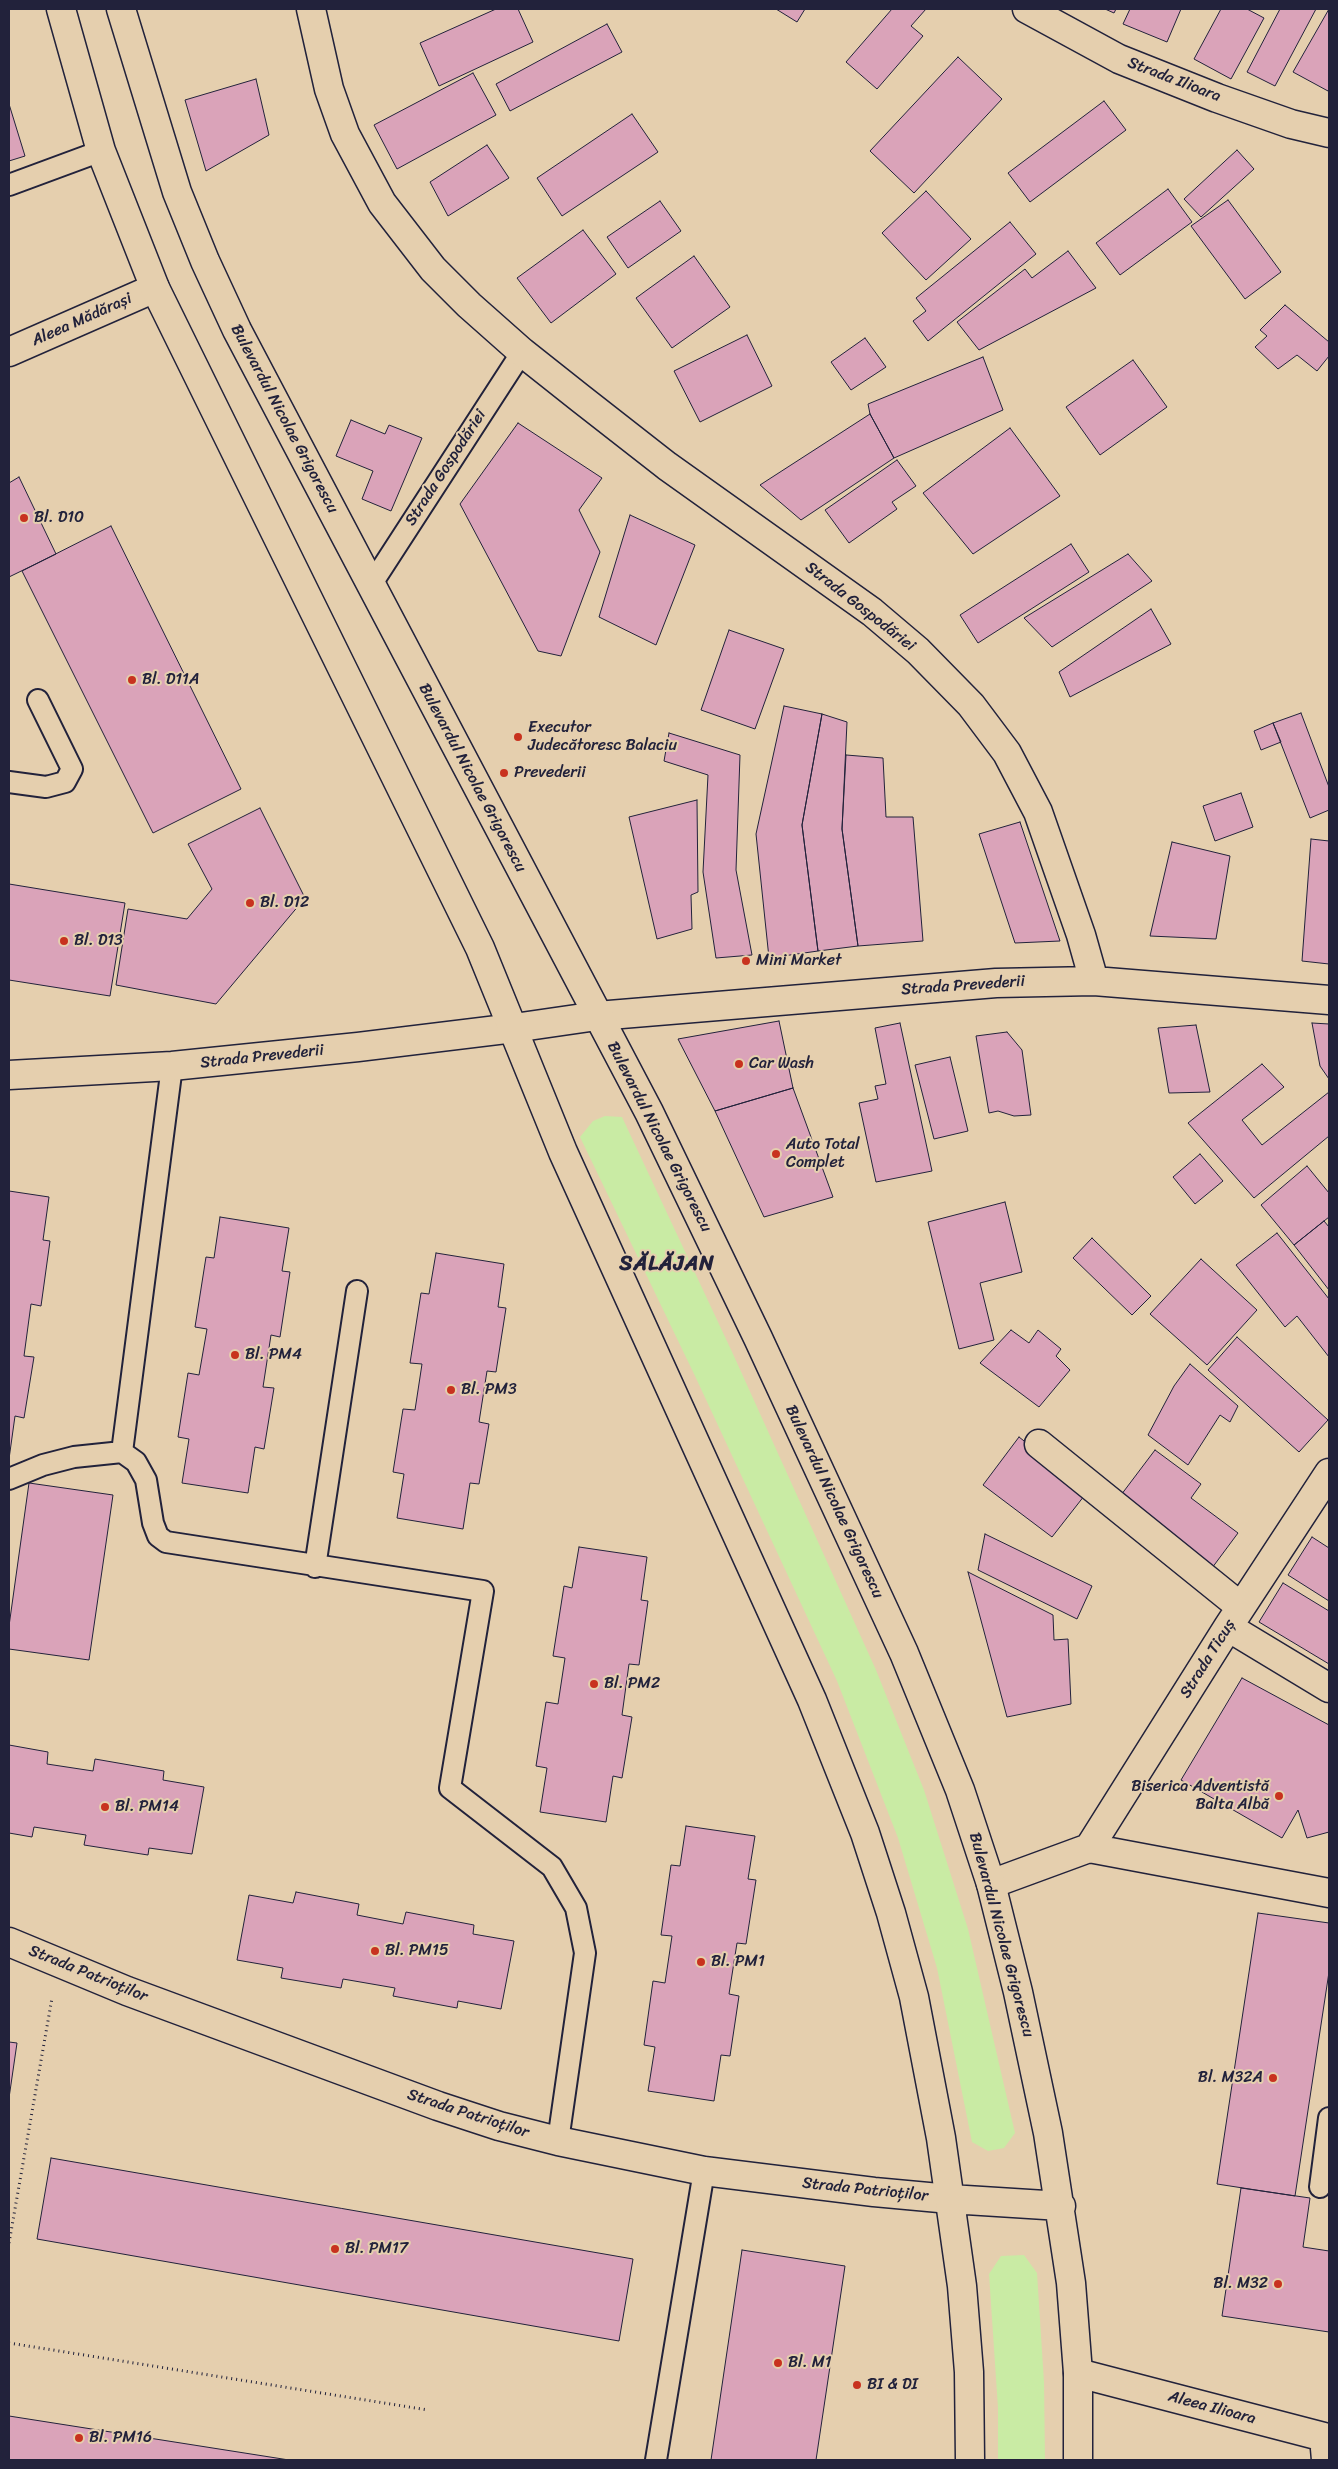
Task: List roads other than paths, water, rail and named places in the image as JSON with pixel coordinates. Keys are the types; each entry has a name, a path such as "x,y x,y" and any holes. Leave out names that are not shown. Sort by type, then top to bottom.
{"main road":[{"path":"61,9 101,151 155,288 480,948 563,1152 812,1700 865,1832 891,1913 914,1997 932,2081 962,2286 969,2372 970,2460"},
{"name":"Bulevardul Nicolae Grigorescu","path":"121,9 159,139 177,192 205,261 237,330 645,1104 741,1303 904,1653 960,1790 991,1884 1034,2065 1061,2206 1071,2283 1078,2373 1078,2460"},
{"name":"Strada Gospodăriei","path":"311,9 329,89 342,125 362,169 382,203 433,269 469,305 522,352 667,466 872,612 918,651 971,705 1007,753 1038,812 1082,935 1094,981"},
{"name":"Strada Ilioara","path":"1027,9 1119,58 1272,117 1329,133"},
{"name":"Aleea Mădărași","path":"9,352 155,288"},
{"name":"Strada Prevederii","path":"9,1075 172,1066 358,1048 597,1016 996,982 1094,981 1329,1000"},
{"path":"1039,1444 1234,1617 1329,1688"},
{"name":"Strada Ticuș","path":"1089,1848 1234,1617 1329,1473"},
{"path":"991,1884 1089,1848 1329,1893"},
{"name":"Strada Patrioților","path":"9,1942 127,1991 438,2106 499,2126 558,2141 704,2170 864,2191 1061,2206"},
{"name":"Aleea Ilioara","path":"1078,2373 1326,2445"}],"lane":[{"path":"9,185 101,151"},
{"name":"Strada Gospodăriei","path":"371,585 522,352"},
{"path":"9,782 46,787 65,782 72,768 38,700"},
{"path":"122,1452 172,1066"},
{"path":"314,1567 357,1291"},
{"path":"9,1479 43,1465 74,1457 122,1452 136,1462 146,1480 153,1523 158,1536 166,1542 314,1567 483,1591 450,1788 552,1867 576,1908 585,1953 558,2141"},
{"path":"1320,2187 1329,2118"},
{"path":"656,2460 704,2170"}],"place":[{"name":"Bl. D10","path":"24,518"},
{"name":"Bl. D11A","path":"132,680"},
{"name":"Executor Judecătoresc Balaciu","path":"518,737"},
{"name":"Prevederii","path":"504,773"},
{"name":"Bl. D12","path":"250,903"},
{"name":"Bl. D13","path":"64,941"},
{"name":"Mini Market","path":"746,961"},
{"name":"Car Wash","path":"739,1064"},
{"name":"Auto Total Complet","path":"776,1154"},
{"name":"Bl. PM4","path":"235,1355"},
{"name":"Bl. PM3","path":"451,1390"},
{"name":"Bl. PM2","path":"594,1684"},
{"name":"Biserica Adventistă Balta Albă","path":"1279,1796"},
{"name":"Bl. PM14","path":"105,1807"},
{"name":"Bl. PM15","path":"375,1951"},
{"name":"Bl. PM1","path":"701,1962"},
{"name":"Bl. M32A","path":"1273,2078"},
{"name":"Bl. PM17","path":"335,2249"},
{"name":"Bl. M32","path":"1278,2284"},
{"name":"Bl. M1","path":"778,2363"},
{"name":"BI & DI","path":"857,2385"},
{"name":"Bl. PM16","path":"79,2438"}],"district":[{"name":"SĂLĂJAN","path":"667,1265"}]}
